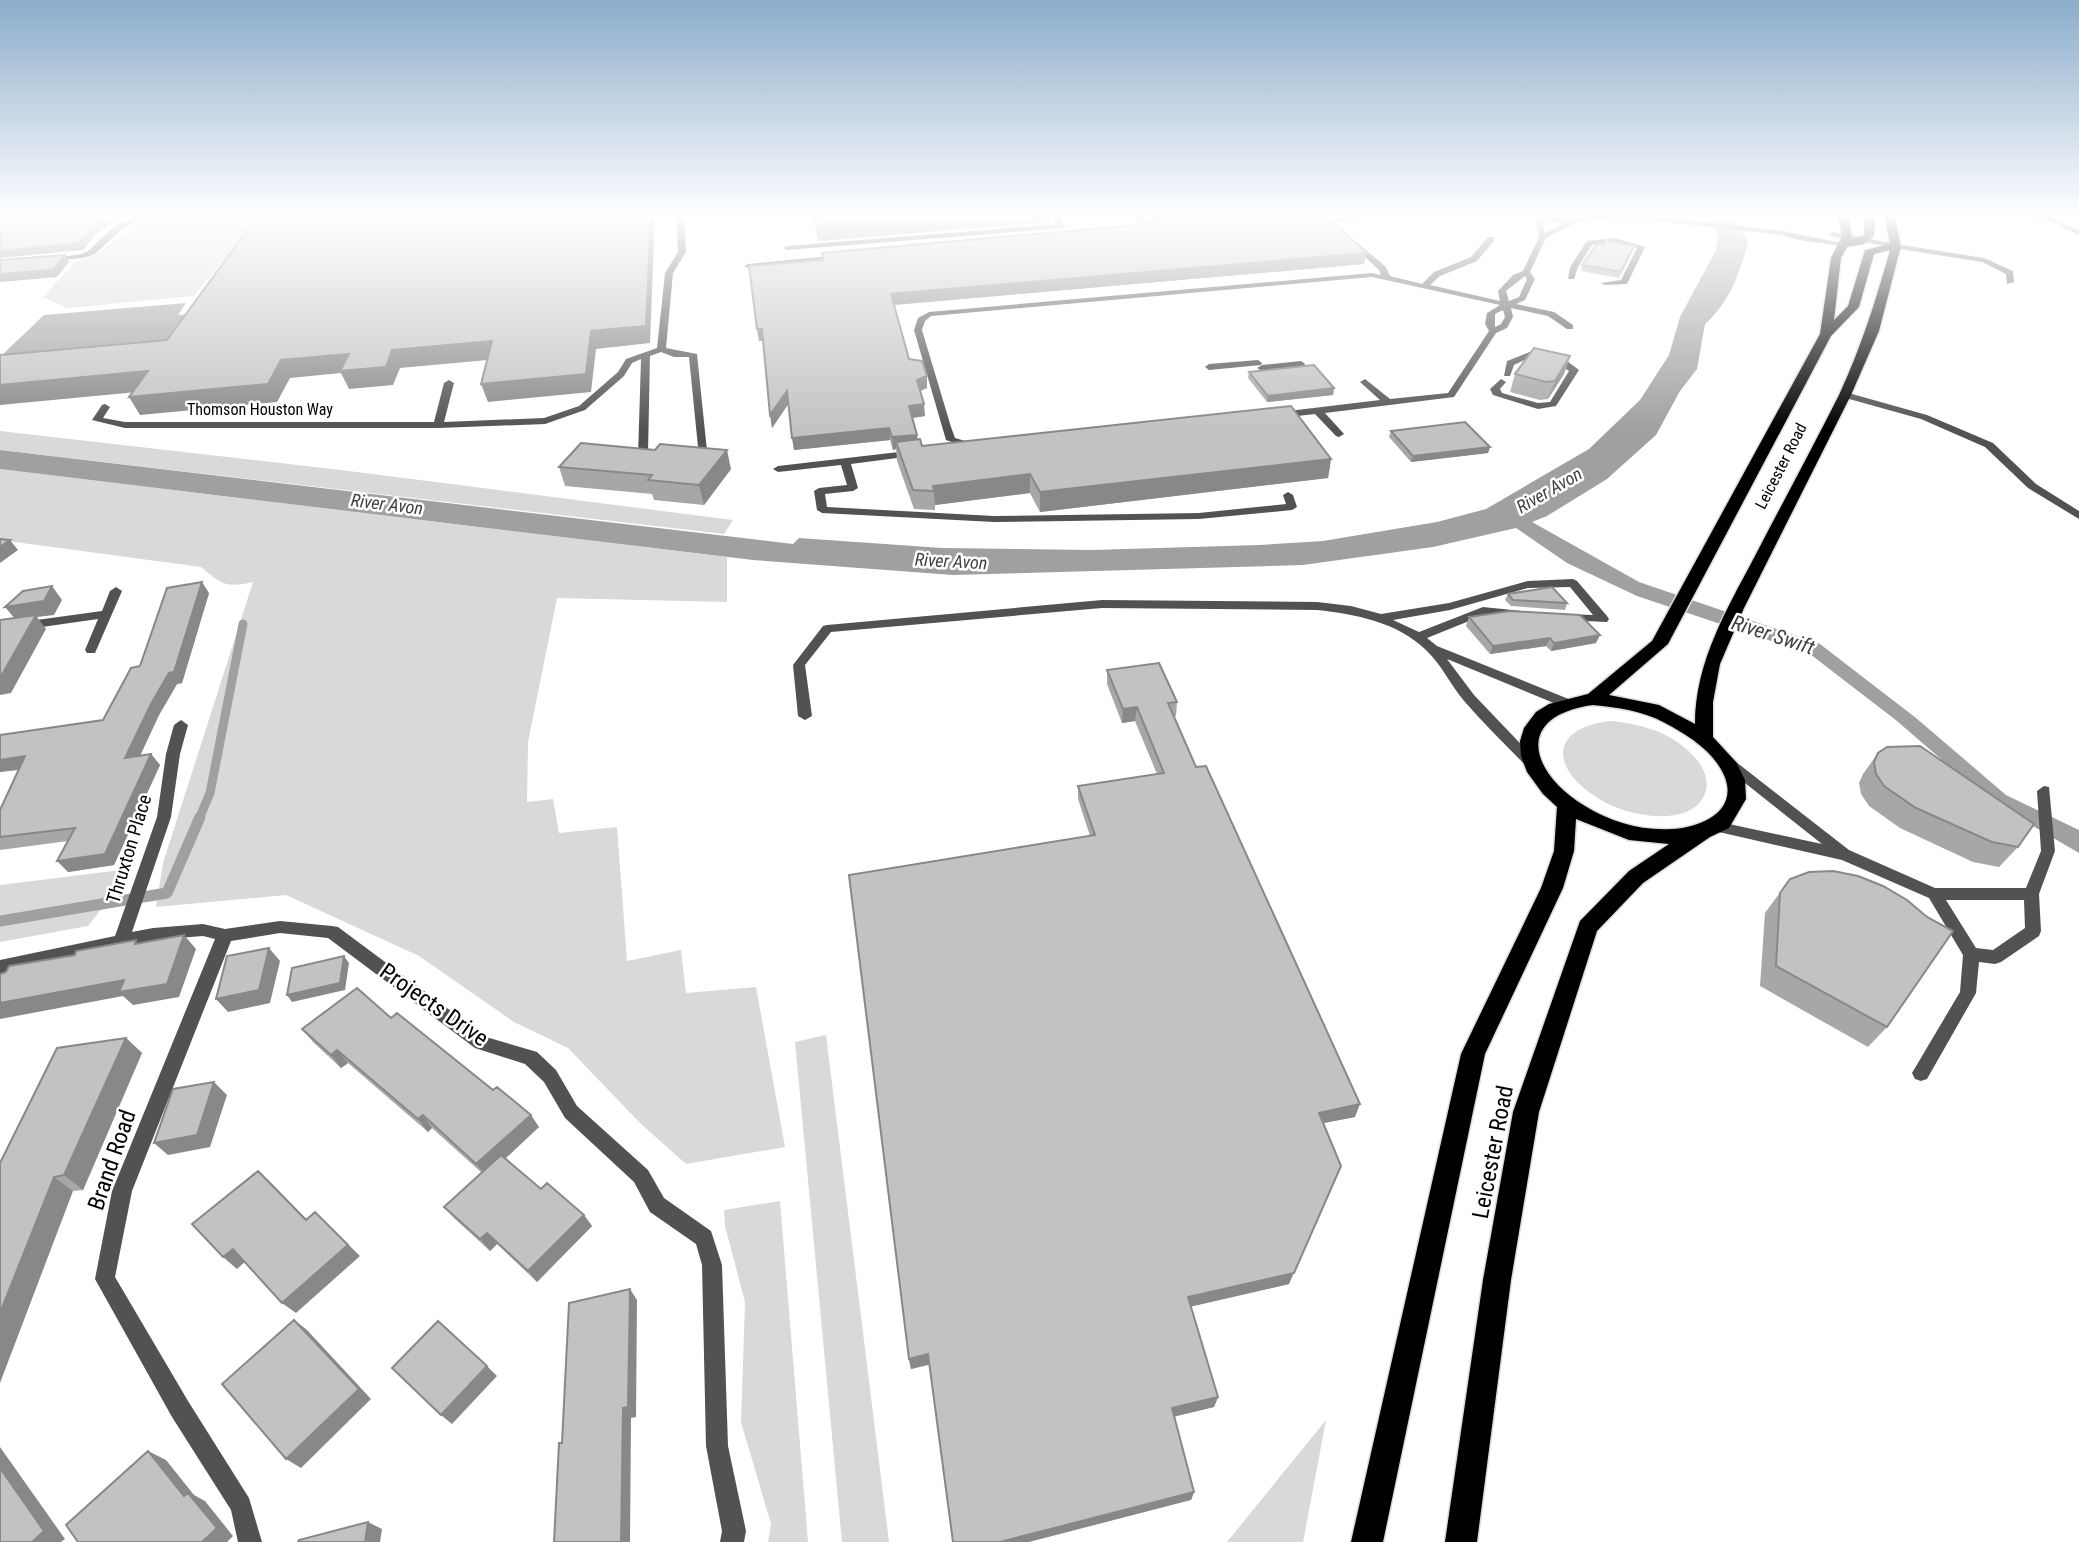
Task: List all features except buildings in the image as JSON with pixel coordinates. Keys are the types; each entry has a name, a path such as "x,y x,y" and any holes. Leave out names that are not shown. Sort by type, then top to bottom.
{"highway":[{"name":"Leicester Road","path":"1593,699 1659,644 1826,334 1832,286"},
{"path":"1826,334 1853,307 1859,286"},
{"name":"Leicester Road","path":"1704,737 1704,702 1711,664 1845,395 1873,331 1885,286"},
{"path":"1593,699 1636,704 1673,718 1704,737 1725,760 1735,780 1735,803 1725,819 1709,830 1656,836 1623,830 1596,820 1567,803 1549,788 1533,765 1528,749 1529,734 1537,720 1550,709 1566,703 1593,699"},
{"name":"Leicester Road","path":"1367,1542 1474,1054 1552,888 1564,851 1567,803"},
{"name":"Leicester Road","path":"1461,1542 1497,1280 1526,1112 1551,1033 1588,927 1636,877 1709,830"}],"street":[{"path":"668,286 661,349 674,354 693,354 703,449 679,453"},
{"path":"969,446 951,440 946,428 918,330 921,320 929,314 1236,286"},
{"path":"1429,286 1551,314 1570,327"},
{"path":"1270,416 1451,395 1493,331 1504,326 1509,317 1502,292 1508,286"},
{"path":"1493,331 1489,324 1491,313 1522,298 1528,286"},
{"name":"Thomson Houston Way","path":"105,407 97,420 125,425 438,425 545,421 582,408 621,374 629,360 661,349"},
{"path":"1535,353 1510,363 1504,378 1495,389 1498,395 1538,406 1553,404 1574,370 1560,360"},
{"path":"646,356 643,457 667,454"},
{"path":"1209,367 1301,364"},
{"path":"1365,382 1388,403"},
{"path":"438,425 449,383"},
{"path":"1845,395 1924,417 1989,445 2032,486 2079,516"},
{"path":"1318,411 1339,434"},
{"path":"945,450 969,446 988,447"},
{"path":"778,469 933,451"},
{"path":"846,463 853,488 819,491 822,510 994,519 1199,516 1292,507 1289,495"},
{"path":"1381,618 1450,606 1528,585 1573,583 1603,619 1549,616"},
{"path":"91,650 116,591"},
{"path":"805,716 799,665 828,629 1102,604 1317,606 1381,618 1418,637 1432,648 1469,698 1533,765"},
{"path":"1418,637 1483,611 1535,615"},
{"path":"0,629 106,614"},
{"path":"1432,648 1566,703"},
{"name":"Thruxton Place","path":"121,942 164,817 173,754 181,725"},
{"path":"1725,760 1845,855"},
{"path":"1971,954 1996,957 2033,930 2031,894 2048,851 2044,791"},
{"path":"1709,830 1845,855 1934,894 2031,894"},
{"path":"1921,1073 1968,993 1971,954 1934,894"},
{"name":"Projects Drive","path":"0,967 153,934 204,930 225,935 280,927 332,932 481,1043 531,1058 550,1076 571,1112 641,1176 657,1205 704,1238 712,1265 717,1446 734,1531 732,1542"},
{"name":"Brand Road","path":"225,935 122,1191 106,1279 180,1409 241,1506 250,1542"}],"shaded area":[{"path":"53,286 202,286 194,296 67,308 43,297"},
{"path":"0,431 341,470 733,520 724,534 0,450"},
{"path":"0,469 727,557 727,602 557,598 528,742 527,802 553,799 559,833 617,827 627,961 681,950 686,993 756,987 785,1147 686,1164 641,1124 568,1048 514,1022 419,956 286,895 156,907 163,863 253,582 230,585 214,578 201,567 0,540"},
{"path":"1611,721 1650,729 1685,748 1697,760 1707,784 1698,804 1688,811 1674,815 1641,814 1610,805 1581,785 1564,761 1563,750 1567,740 1577,731"},
{"path":"121,870 117,889 88,926 0,942 0,885"},
{"path":"826,1035 889,1542 842,1542 795,1042"},
{"path":"780,1201 808,1542 768,1542 771,1524 741,1422 745,1302 725,1226 724,1210"},
{"path":"1326,1420 1303,1542 1227,1542"}],"water":[{"path":"1697,286 1733,286 1721,307 1705,324 1697,369 1680,391 1656,435 1607,479 1547,516 1532,522 1639,582 1820,644 1916,718 2006,795 2079,830 2079,853 1987,799 1897,721 1810,654 1637,596 1567,563 1516,528 1433,547 1303,565 953,575 753,560 0,469 0,450 793,544 799,538 942,548 1092,550 1323,541 1437,522 1486,509 1589,449 1640,400 1669,355 1680,317"},
{"path":"186,303 178,315 189,314 162,354 0,357 44,315"}],"waterway":[{"path":"199,819 210,793 243,624"},
{"path":"0,921 167,893 200,817"}],"water label":[{"name":"River Avon","path":"1549,490"},
{"name":"River Avon","path":"387,504"},
{"name":"River Avon","path":"951,561"},
{"name":"River Swift","path":"1773,635"}]}
